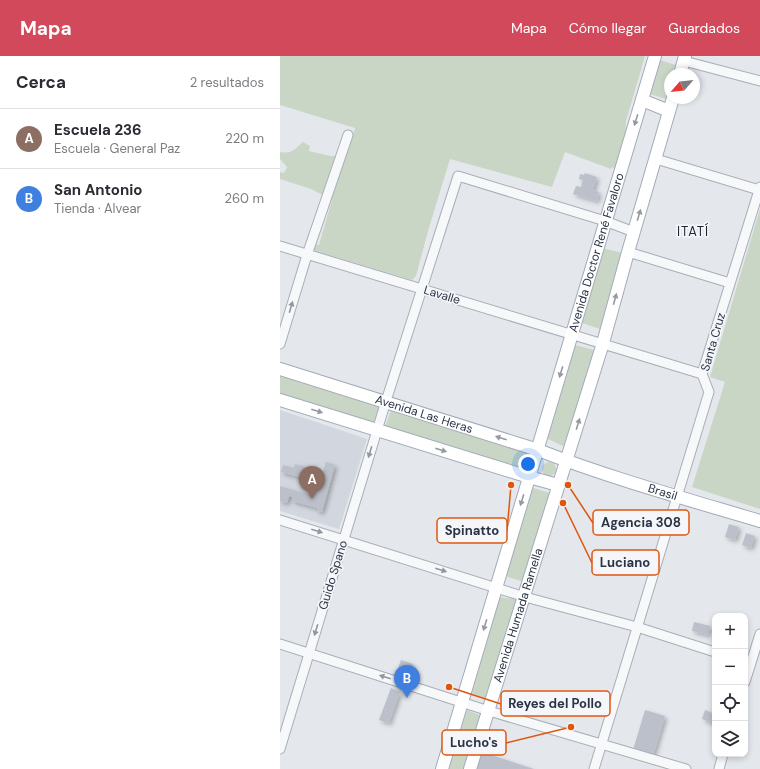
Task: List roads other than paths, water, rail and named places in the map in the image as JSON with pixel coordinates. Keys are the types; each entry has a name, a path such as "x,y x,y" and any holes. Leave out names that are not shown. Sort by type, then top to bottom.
{"main road":[{"name":"Avenida Doctor René Favaloro","path":"538,450 655,56"},
{"path":"682,68 684,58"},
{"path":"642,100 669,111"},
{"path":"567,461 603,343 671,104"},
{"name":"Avenida Las Heras","path":"280,369 538,450 567,461"},
{"path":"280,400 558,485"},
{"path":"442,769 538,450"},
{"name":"Avenida Humada Ramella","path":"470,769 525,597 558,485 567,461"},
{"name":"Brasil","path":"567,461 760,521"}],"street":[{"path":"684,58 760,80"},
{"path":"280,344 307,254 348,135"},
{"path":"656,159 760,189"},
{"name":"Guido Spano","path":"280,749 377,430 458,176 605,221"},
{"name":"Santa Cruz","path":"594,769 709,392 702,374 760,189"},
{"path":"605,221 634,232"},
{"name":"Lavalle","path":"280,246 702,374"},
{"path":"628,252 730,283"},
{"path":"280,520 525,597 637,627 712,651"},
{"path":"760,634 748,663 760,667"},
{"path":"280,644 309,652 489,711 602,743 686,769"},
{"path":"719,769 722,757"}],"place":[{"name":"Spinatto","path":"511,485"},
{"name":"Agencia 308","path":"568,485"},
{"name":"Escuela 236","path":"312,499"},
{"name":"Luciano","path":"563,503"},
{"name":"Reyes del Pollo","path":"449,687"},
{"name":"San Antonio","path":"407,698"},
{"name":"Lucho's","path":"571,727"}],"district":[{"name":"ITATÍ","path":"693,231"}]}
